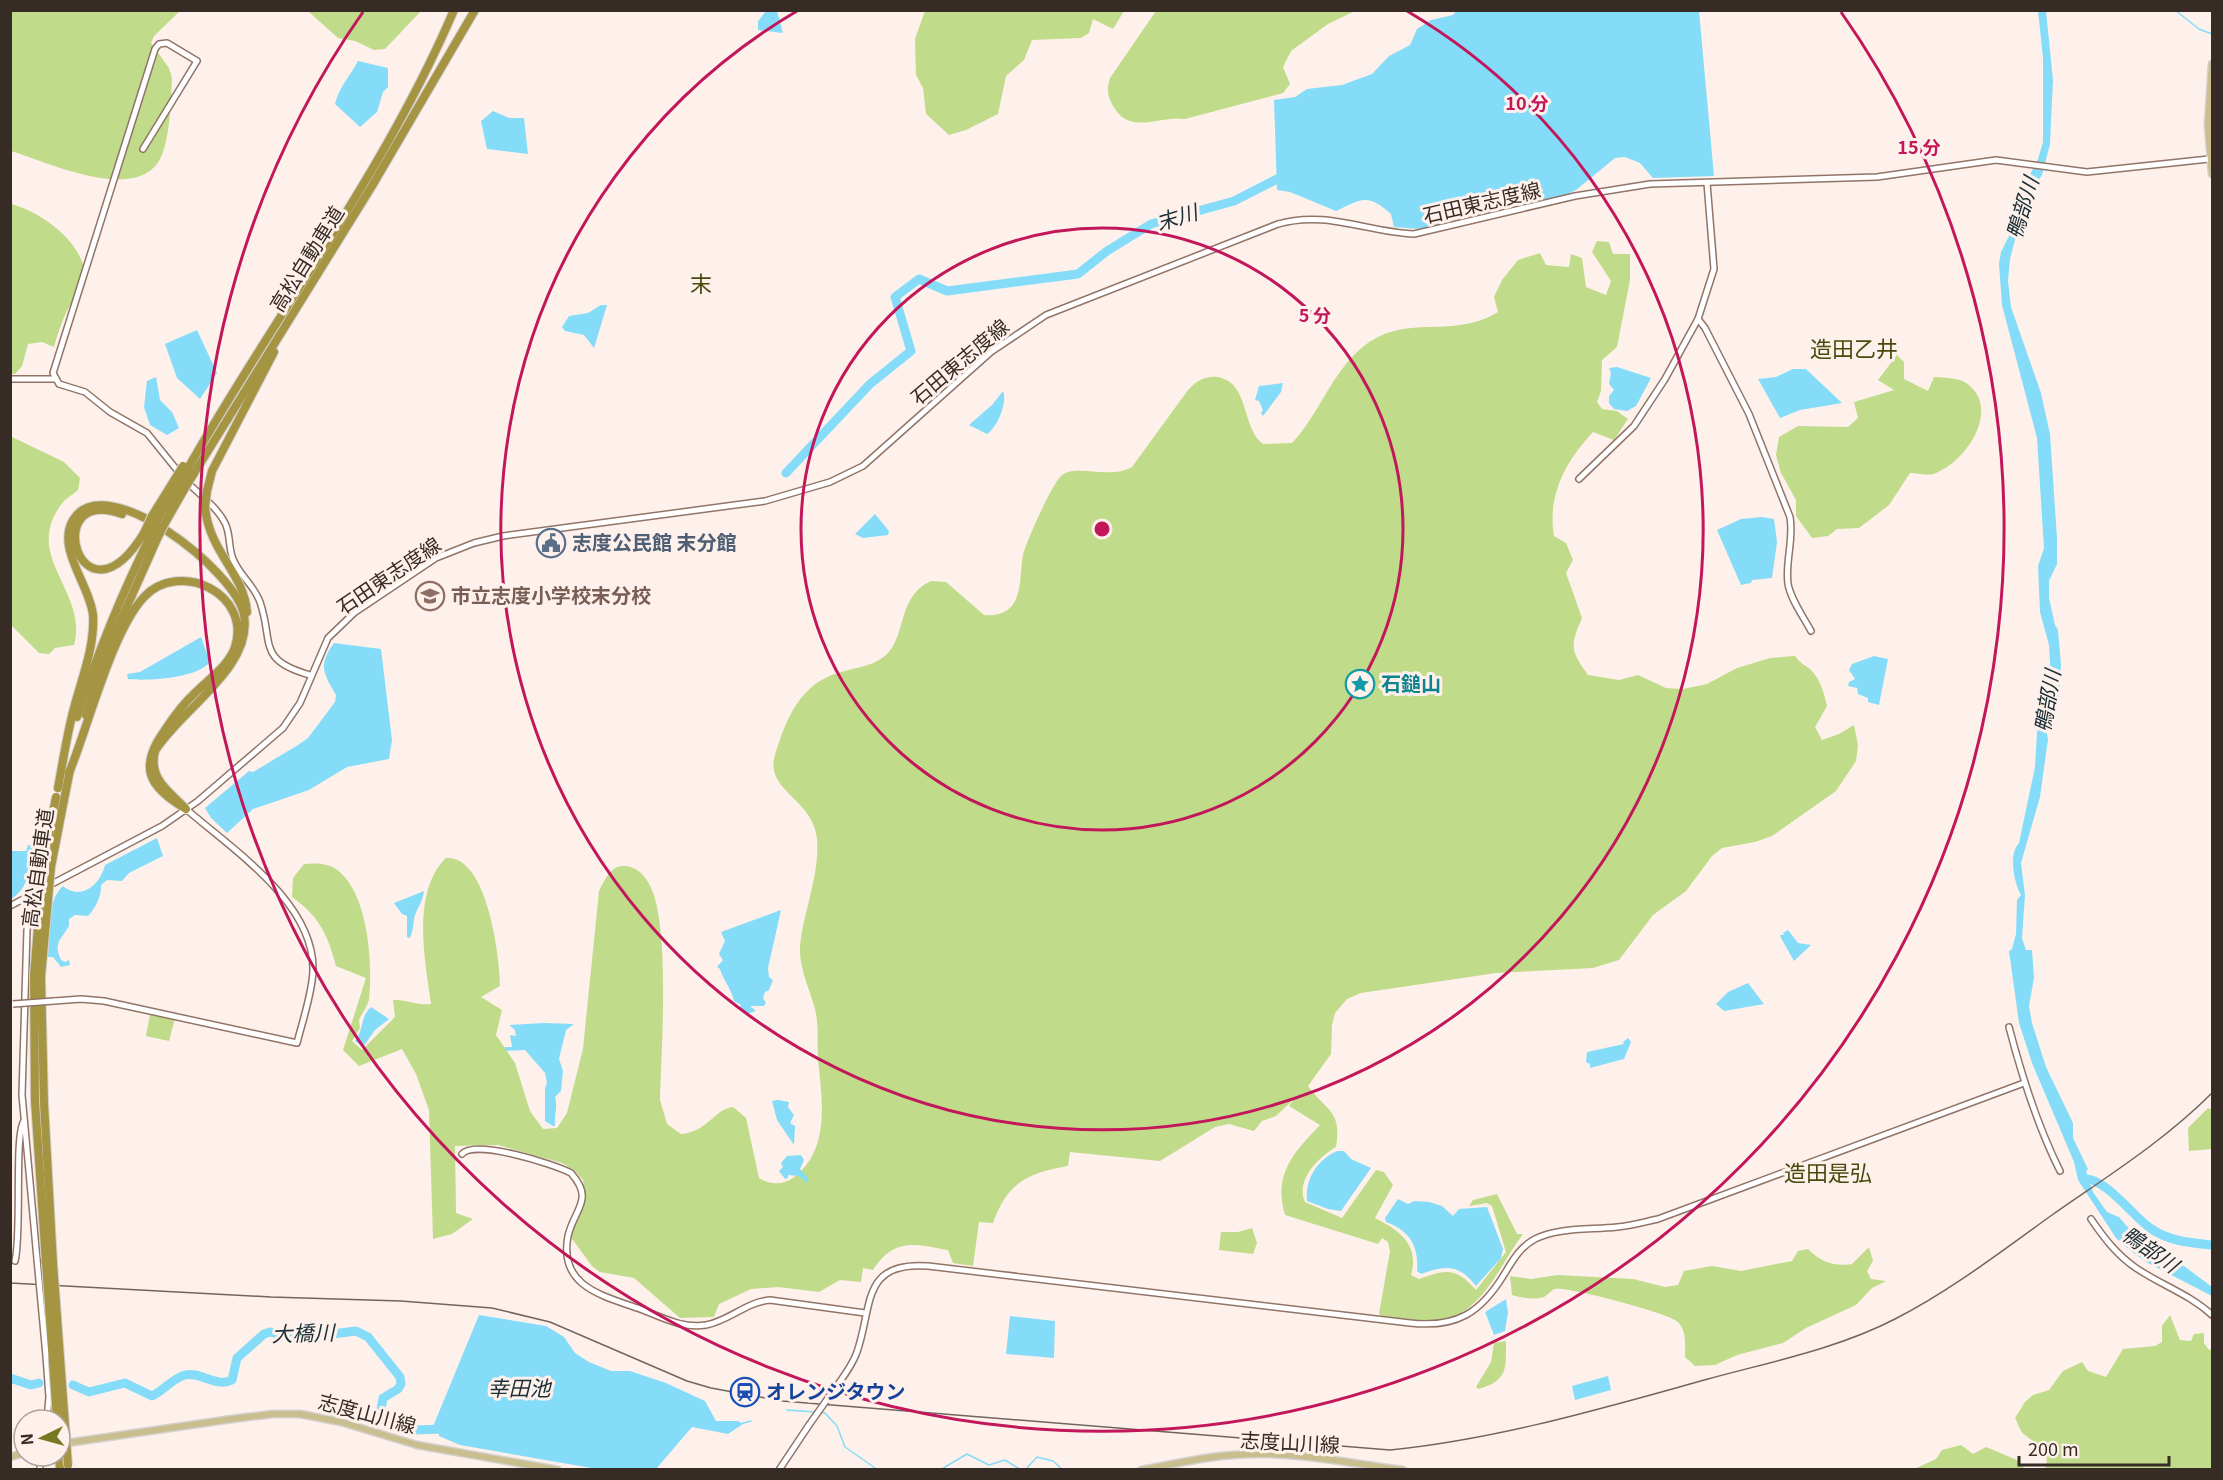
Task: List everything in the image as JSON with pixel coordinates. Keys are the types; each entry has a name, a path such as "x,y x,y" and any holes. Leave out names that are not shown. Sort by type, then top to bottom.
{"highway":[{"name":"高松自動車道","path":"187,470 262,360 366,179 440,44 454,10"},
{"name":"高松自動車道","path":"262,360 372,186 454,51 475,10"},
{"path":"186,809 157,780 153,760 155,751 238,655 246,603 242,590 212,539 207,525 205,507 212,471 249,382 262,360"},
{"name":"高松自動車道","path":"158,519 213,424 249,382"},
{"path":"187,470 158,519 150,536 126,559 106,569 87,564 75,549 73,538 82,518 101,509 126,515 169,538 190,552 220,580 236,606 242,630"},
{"path":"58,788 93,627 90,597 69,545 71,525 81,512 91,506 112,505 184,543 211,564 233,589 244,612 242,630"},
{"path":"150,536 158,519"},
{"name":"高松自動車道","path":"56,1408 38,977 60,799 104,658 150,536"},
{"name":"高松自動車道","path":"60,799 58,788 95,660 121,594 150,536"},
{"path":"69,773 110,662 125,628 144,597 164,584 177,580 203,584 217,592 226,602 242,630"},
{"name":"高松自動車道","path":"49,1263 60,1408"}],"main road":[{"path":"2212,64 2208,125 2212,174"},
{"name":"志度山川線","path":"72,1442 232,1419 273,1414 300,1414 341,1422 417,1445 558,1470"},
{"name":"志度山川線","path":"1141,1470 1192,1460 1254,1454 1326,1459 1403,1470"}],"street":[{"path":"54,379 55,363 152,60 156,49 163,42 197,61 143,148"},
{"name":"石田東志度線","path":"10,906 162,826 186,809 283,728 300,703 310,675 328,638 354,613 411,574 450,551 503,536 765,501 830,483 863,466 991,352 1038,320 1077,300 1278,224 1308,218 1329,218 1392,233 1414,234 1622,187 1877,177 1977,162 2018,161 2052,168 2097,172 2209,159"},
{"path":"1579,479 1634,426 1665,379 1698,319 1714,269 1707,183"},
{"path":"1698,319 1706,328 1749,414 1790,517 1792,530 1788,584 1792,597 1811,631"},
{"path":"10,379 54,379 59,384 86,392 110,412 147,433 166,461 220,513 230,534 232,558 260,603 271,651 279,661 310,675"},
{"path":"12,1004 81,999 104,1001 297,1042 313,971 306,933 280,892 186,809"},
{"path":"37,860 24,973 22,1095 46,1356 48,1408"},
{"path":"2009,1027 2024,1083 2047,1145 2060,1171"},
{"path":"779,1470 833,1391 857,1351 869,1295 882,1277 892,1270 914,1265 1410,1323 1447,1322 1478,1308 1495,1289 1523,1247 1547,1234 1633,1225 1658,1219 2024,1083"},
{"path":"15,1262 20,1190 19,1131 24,1121"},
{"path":"462,1154 471,1149 502,1152 571,1173 582,1189 583,1198 569,1232 569,1260 579,1281 600,1296 666,1320 694,1326 725,1319 754,1303 770,1300 865,1312"},
{"path":"2091,1219 2103,1237 2125,1260 2196,1302 2212,1315"}],"green space":[{"path":"925,10 1124,11 1113,29 1093,19 1089,33 1081,38 1032,40 1024,60 1006,76 998,114 966,130 949,135 926,114 923,88 916,75 915,39"},
{"path":"10,11 180,11 154,36 151,43 169,68 172,78 166,142 160,159 148,172 132,178 112,179 90,176 11,151"},
{"path":"308,11 421,11 385,49 374,50 355,41 338,38"},
{"path":"1156,11 1355,11 1328,24 1291,51 1283,67 1290,84 1283,93 1185,119 1138,123 1122,117 1115,109 1108,94 1108,87 1110,78"},
{"path":"11,204 36,215 62,233 72,244 85,270 85,284 67,312 54,347 42,342 28,344 22,366 15,374 11,374"},
{"path":"1597,241 1609,242 1613,254 1630,254 1630,280 1617,347 1602,360 1601,391 1597,402 1602,409 1617,411 1628,419 1614,440 1593,432 1583,443 1567,467 1553,507 1554,536 1566,543 1573,560 1566,573 1582,618 1574,642 1578,659 1588,675 1619,680 1638,675 1666,688 1683,689 1707,684 1737,668 1770,658 1795,656 1810,669 1823,691 1827,706 1815,727 1822,740 1854,725 1858,745 1856,761 1836,791 1772,836 1755,842 1722,848 1712,856 1686,891 1653,915 1619,960 1593,968 1496,973 1361,993 1347,999 1335,1013 1332,1025 1331,1054 1308,1086 1335,1118 1336,1147 1310,1170 1303,1186 1305,1202 1342,1218 1376,1170 1384,1172 1393,1185 1375,1218 1399,1233 1410,1247 1413,1255 1411,1275 1419,1279 1436,1273 1450,1272 1462,1277 1476,1290 1506,1252 1492,1206 1487,1203 1469,1206 1473,1200 1497,1194 1517,1234 1523,1234 1487,1289 1476,1301 1464,1311 1450,1318 1433,1321 1382,1316 1379,1314 1390,1251 1388,1242 1382,1238 1378,1244 1285,1215 1282,1201 1284,1176 1301,1145 1320,1125 1289,1106 1294,1099 1276,1116 1262,1121 1254,1131 1229,1124 1215,1127 1160,1161 1070,1152 1068,1166 1041,1172 1020,1182 1005,1198 993,1223 979,1222 973,1266 953,1263 948,1250 906,1245 889,1252 873,1270 863,1268 861,1282 840,1280 819,1292 778,1287 751,1289 719,1304 714,1317 680,1318 634,1278 600,1272 592,1266 570,1236 583,1209 585,1193 583,1180 575,1171 562,1163 498,1145 455,1146 456,1213 473,1219 452,1234 433,1239 429,1110 416,1074 402,1049 359,1066 343,1050 366,978 336,966 330,945 316,919 292,897 293,878 304,864 325,865 336,869 347,879 362,910 369,948 369,999 359,1020 360,1028 352,1041 362,1050 395,1017 393,1000 431,1004 423,928 428,889 435,872 446,858 460,861 472,872 481,889 494,932 499,972 500,986 481,997 502,1010 496,1035 515,1063 530,1111 543,1129 557,1128 567,1113 583,1049 599,891 608,874 615,868 628,866 635,869 645,877 649,884 656,902 660,927 663,1020 660,1100 667,1124 681,1134 690,1132 733,1107 746,1118 759,1178 772,1183 789,1180 805,1166 814,1153 819,1139 822,1107 816,1015 800,955 804,920 814,880 817,839 814,825 799,804 782,787 773,767 784,729 804,694 825,678 883,658 894,645 913,596 931,581 946,582 984,615 1006,611 1017,596 1023,555 1029,538 1046,501 1061,476 1074,471 1113,472 1132,467 1188,390 1201,380 1217,377 1228,381 1235,387 1251,427 1263,444 1292,443 1303,430 1340,372 1363,346 1392,331 1468,324 1498,312 1494,297 1502,280 1518,260 1540,253 1546,265 1569,267 1571,254 1582,258 1586,287 1606,295 1611,281 1592,252"},
{"path":"1897,355 1904,362 1904,379 1928,391 1934,377 1962,381 1977,394 1981,406 1980,420 1975,434 1957,459 1945,468 1930,475 1910,473 1889,505 1859,528 1837,529 1828,536 1812,538 1796,516 1796,500 1781,473 1776,455 1779,437 1798,426 1848,427 1858,418 1854,402 1894,390 1878,380"},
{"path":"10,436 64,462 80,478 78,490 64,501 52,521 49,539 51,556 72,607 76,625 74,645 55,648 49,654 39,653 11,625"},
{"path":"150,1014 175,1018 169,1041 146,1036"},
{"path":"2208,1108 2212,1110 2212,1149 2189,1151 2188,1128"},
{"path":"1252,1228 1257,1243 1253,1254 1219,1250 1221,1232 1238,1232"},
{"path":"1869,1247 1873,1261 1867,1271 1871,1279 1886,1281 1872,1288 1856,1305 1806,1328 1783,1343 1737,1355 1715,1365 1695,1366 1685,1357 1685,1339 1681,1326 1671,1318 1658,1313 1563,1289 1552,1290 1544,1297 1536,1298 1512,1295 1510,1276 1531,1279 1558,1275 1633,1279 1665,1287 1678,1285 1684,1271 1712,1266 1741,1271 1792,1261 1798,1251 1808,1249 1828,1262 1839,1265 1852,1264"},
{"path":"2170,1315 2180,1340 2191,1341 2194,1334 2204,1333 2204,1343 2209,1350 2212,1349 2212,1469 2045,1469 2047,1457 2045,1452 2023,1434 2015,1418 2025,1402 2033,1395 2049,1390 2063,1371 2082,1362 2088,1371 2106,1377 2123,1349 2155,1346 2162,1342 2162,1326"},
{"path":"1506,1341 1503,1372 1495,1382 1479,1389 1476,1387 1491,1362 1494,1343"},
{"path":"1961,1445 1973,1454 1986,1447 2017,1460 2025,1469 1914,1469 1936,1459 1942,1450"}],"water":[{"path":"766,11 777,11 783,33 758,30 758,21"},
{"path":"1456,11 1699,11 1714,176 1653,178 1640,163 1625,157 1615,158 1576,190 1561,197 1523,205 1496,198 1482,199 1460,207 1436,227 1419,229 1394,227 1391,214 1370,201 1358,201 1336,211 1290,192 1277,190 1274,100 1295,97 1307,89 1342,85 1372,74 1389,56 1410,45 1417,29 1431,20 1453,15"},
{"name":"鴨部川","path":"2038,11 2046,11 2053,80 2050,144 2042,175 2031,190 2023,209 2010,259 2008,281 2011,307 2041,393 2050,434 2057,564 2049,581 2049,598 2058,630 2061,665 2054,717 2046,730 2048,739 2040,797 2021,863 2025,895 2022,938 2026,950 2032,950 2034,978 2029,1006 2046,1067 2073,1123 2073,1138 2088,1169 2086,1171 2093,1192 2107,1212 2119,1217 2142,1244 2155,1255 2184,1266 2212,1287 2212,1296 2148,1263 2132,1252 2116,1238 2078,1180 2074,1162 2032,1063 2019,1023 2009,951 2012,949 2016,934 2017,900 2021,895 2014,876 2014,854 2019,843 2035,767 2037,732 2049,699 2051,680 2049,645 2040,612 2038,566 2044,548 2037,438 2002,305 1999,264 2001,252 2009,236 2010,218 2038,159 2043,142 2043,58"},
{"path":"358,61 388,68 388,87 383,92 377,112 360,127 335,104 342,87"},
{"path":"493,111 509,118 524,118 528,154 487,149 481,121"},
{"path":"601,305 607,305 594,348 584,335 565,331 562,327 569,316 588,313"},
{"path":"197,330 217,373 200,399 177,378 165,344"},
{"path":"1617,367 1651,378 1636,406 1627,411 1614,409 1609,403 1609,396 1614,390 1609,384 1611,373 1609,368"},
{"path":"1793,369 1806,369 1842,403 1800,410 1780,418 1758,379 1776,377"},
{"path":"156,377 160,400 172,412 179,428 167,435 150,425 144,407 147,381"},
{"path":"1283,383 1281,392 1263,416 1259,401 1255,400 1259,386"},
{"path":"1003,391 1003,408 991,431 987,434 969,425 992,405"},
{"path":"875,514 889,531 888,535 863,538 855,534"},
{"path":"1762,517 1774,519 1777,542 1772,578 1752,580 1751,583 1741,585 1717,530 1741,519"},
{"path":"201,637 210,662 203,668 170,678 128,679 127,674 140,672"},
{"path":"334,643 381,649 392,740 389,759 347,767 309,790 253,809 227,833 211,818 205,808 249,771 253,772 308,738 335,702 336,695 324,669 326,657"},
{"path":"1874,656 1888,659 1879,705 1868,702 1868,698 1858,694 1857,688 1848,686 1849,682 1855,679 1849,670 1852,664"},
{"path":"157,838 163,856 129,873 122,881 107,880 101,885 98,902 88,916 75,915 69,919 69,926 59,942 58,949 61,960 65,962 69,960 70,965 61,967 53,957 48,957 51,910 63,886 76,892 89,889 99,879 105,865"},
{"path":"28,845 34,845 26,882 11,899 11,851 26,851"},
{"path":"424,891 410,938 407,937 407,916 402,914 394,903"},
{"path":"781,910 768,968 769,977 773,980 763,998 766,1003 764,1006 750,1006 756,1011 747,1014 739,1009 741,1005 734,1001 717,967 723,960 719,954 725,941 721,932"},
{"path":"1788,930 1798,943 1811,945 1794,961 1780,935 1784,935 1783,933"},
{"path":"1748,983 1764,1004 1724,1011 1716,1004 1728,992"},
{"path":"371,1007 389,1019 375,1030 363,1047 355,1041 365,1015"},
{"path":"574,1024 566,1030 559,1059 563,1071 561,1091 555,1097 555,1126 545,1121 547,1083 545,1073 525,1050 505,1051 505,1047 512,1047 510,1035 516,1036 515,1030 509,1025"},
{"path":"1628,1038 1631,1042 1624,1059 1590,1068 1590,1064 1586,1062 1587,1052 1624,1044 1623,1042"},
{"path":"772,1101 789,1102 788,1107 794,1115 790,1123 795,1126 794,1145 777,1120"},
{"path":"1337,1151 1344,1151 1351,1159 1371,1168 1341,1211 1307,1201 1308,1185 1314,1171 1318,1165"},
{"path":"801,1155 804,1160 800,1169 808,1178 808,1184 799,1176 788,1175 785,1179 779,1171 783,1167 781,1163 787,1156"},
{"path":"1398,1199 1408,1204 1414,1201 1442,1206 1453,1216 1459,1209 1487,1207 1503,1249 1501,1258 1476,1286 1464,1274 1452,1268 1421,1274 1417,1271 1416,1254 1407,1235 1386,1222 1385,1218"},
{"path":"1506,1299 1508,1313 1505,1331 1494,1335 1485,1312"},
{"name":"幸田池","path":"479,1315 546,1326 564,1337 575,1353 589,1362 611,1371 630,1371 666,1383 705,1401 716,1421 738,1421 743,1424 728,1434 692,1427 656,1469 597,1469 460,1445 439,1436 439,1432 432,1429"},
{"path":"1010,1316 1055,1321 1054,1358 1006,1354"},
{"path":"1608,1376 1611,1390 1575,1400 1572,1386"}],"waterway":[{"path":"2175,10 2199,29 2212,34"},
{"name":"末川","path":"786,473 870,384 911,351 895,297 919,279 947,291 1078,274 1107,251 1151,224 1234,201 1287,174"},
{"name":"鴨部川","path":"2085,1179 2101,1184 2143,1223 2164,1236 2180,1241 2212,1245"},
{"name":"大橋川","path":"73,1385 89,1392 125,1383 152,1396 185,1375 191,1374 226,1382 232,1380 237,1358 264,1334 270,1332 301,1338 356,1331 368,1337 400,1377 401,1384 398,1389 383,1398 381,1410 413,1430 445,1429"},
{"name":"大橋川","path":"10,1378 31,1385 39,1383"},
{"path":"787,1410 815,1412"},
{"path":"819,1412 825,1413 837,1426 845,1447 878,1470"},
{"path":"740,1424 751,1421"},
{"path":"940,1470 967,1454 989,1465 1005,1460 1021,1470"},
{"path":"1025,1470 1037,1457 1053,1461 1063,1470"}],"railway":[{"path":"10,1283 271,1297 401,1301 492,1308 550,1322 687,1381 711,1388 782,1401 1390,1450 1471,1438 1550,1421 1803,1354 1850,1339 1915,1308 1975,1270 2115,1172 2175,1127 2212,1093"}],"place":[{"name":"志度公民館 末分館","path":"551,543"},
{"name":"市立志度小学校末分校","path":"430,596"},
{"name":"石鎚山","path":"1360,684"},
{"name":"オレンジタウン","path":"745,1392"}],"district":[{"name":"末","path":"701,284"},
{"name":"造田乙井","path":"1854,349"},
{"name":"造田是弘","path":"1828,1173"}]}
